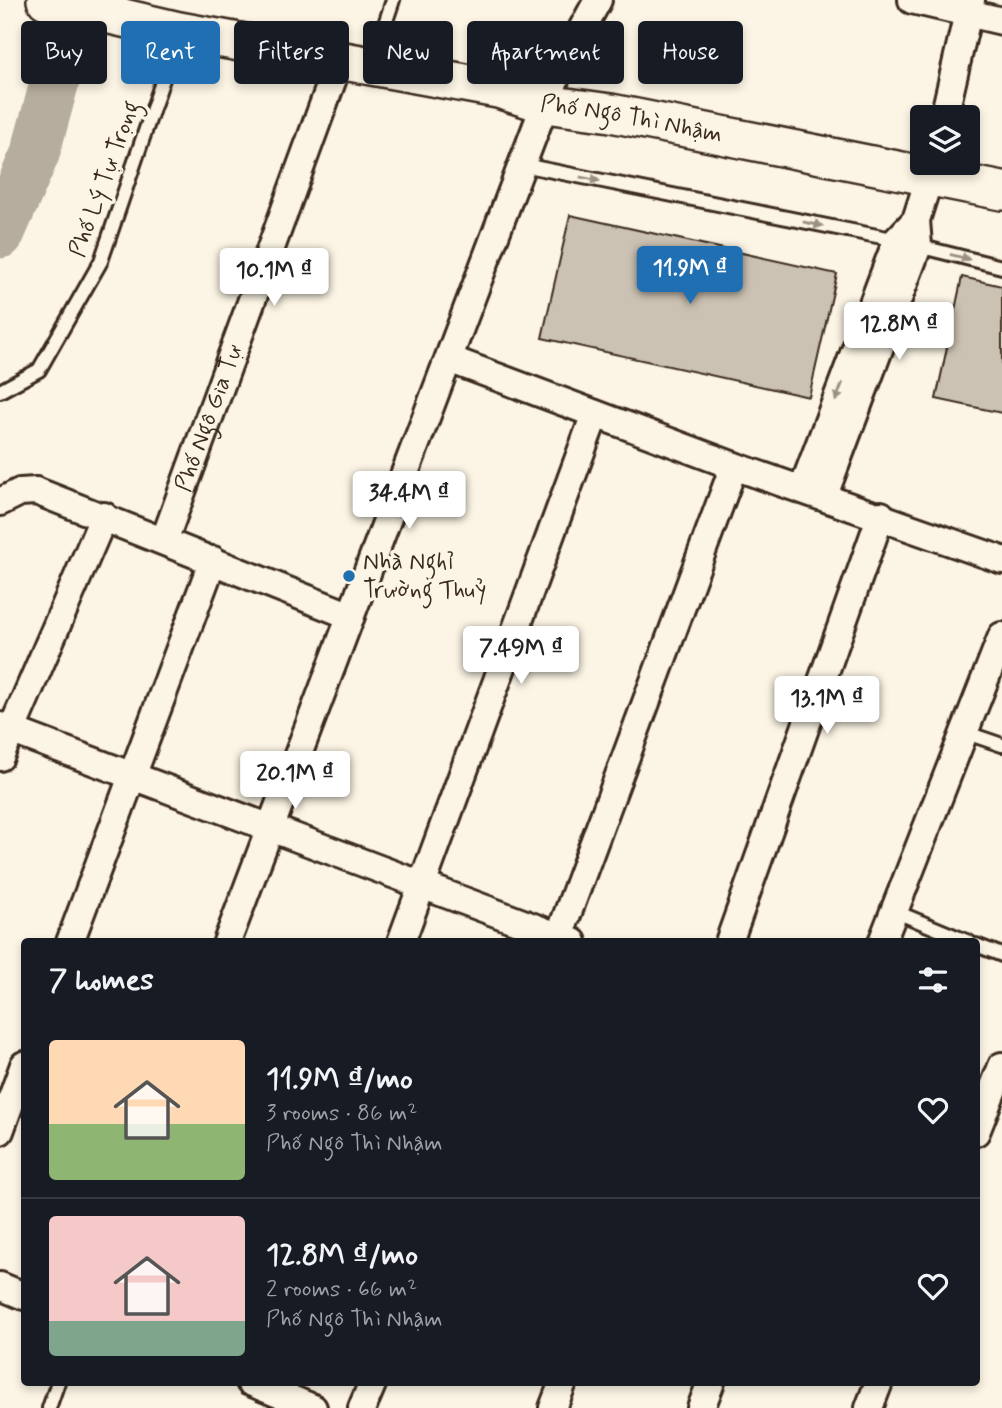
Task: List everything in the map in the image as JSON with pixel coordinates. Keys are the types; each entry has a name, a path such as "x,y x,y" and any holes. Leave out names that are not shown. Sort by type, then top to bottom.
{"main road":[{"name":"Phố Ngô Thì Nhậm","path":"47,0 136,21"},
{"name":"Phố Ngô Thì Nhậm","path":"220,38 498,89 545,104 611,113 910,167"},
{"name":"Phố Ngô Thì Nhậm","path":"946,175 1002,191"}],"street":[{"path":"229,938 545,104 557,75 598,0"},
{"path":"912,0 969,6 1002,21"},
{"path":"947,105 969,6"},
{"name":"Phố Ngô Gia Tự","path":"164,541 356,62"},
{"path":"814,491 931,175"},
{"path":"449,359 734,466 814,491 1002,559"},
{"path":"403,938 595,414"},
{"path":"564,938 734,466"},
{"path":"0,502 20,492 36,491 351,616"},
{"path":"730,938 881,515"},
{"path":"0,757 5,728 104,516"},
{"path":"71,938 213,560"},
{"path":"884,938 1002,636"},
{"path":"5,728 558,938"},
{"path":"980,1122 1002,1066"},
{"path":"0,1132 21,1073"},
{"path":"0,1286 21,1295"},
{"path":"260,1386 313,1408"},
{"path":"362,1408 371,1386"},
{"path":"553,1408 561,1386"},
{"path":"701,1408 709,1386"},
{"path":"869,1408 877,1386"}],"lane":[{"path":"356,62 393,0"},
{"name":"Phố Lý Tự Trọng","path":"0,391 39,370 101,261 161,84"},
{"path":"523,165 910,235 1002,267"},
{"path":"964,732 1002,745"},
{"path":"894,911 959,938"},
{"path":"980,947 1002,955"},
{"path":"48,1408 56,1386"}],"building":[{"path":"570,215 837,274 809,397 542,338"},
{"path":"962,277 1002,286 1002,413 936,399"}],"waterway":[{"path":"0,234 35,154 77,0"}],"place":[{"name":"Nhà Nghỉ Trường Thuỷ","path":"349,576"}]}
